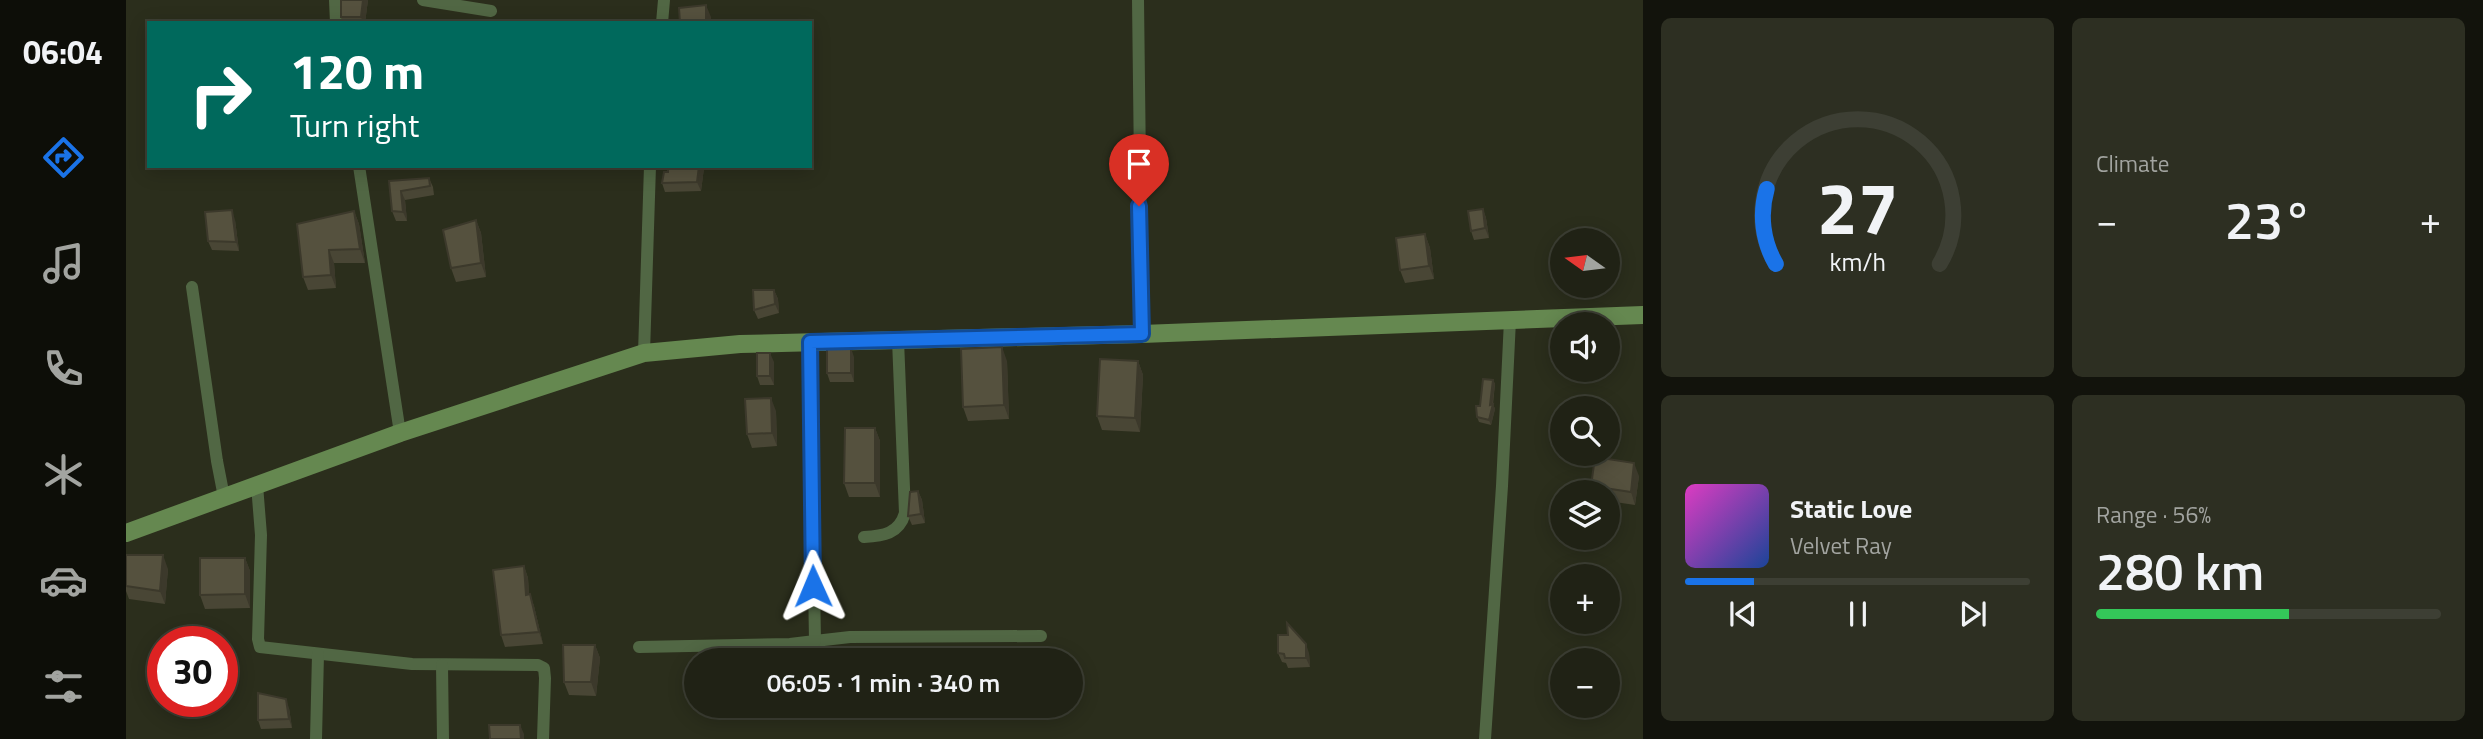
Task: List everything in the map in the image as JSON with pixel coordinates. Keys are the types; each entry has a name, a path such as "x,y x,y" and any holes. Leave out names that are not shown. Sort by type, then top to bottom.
{"street":[{"path":"335,0 336,21"},
{"path":"423,0 491,12"},
{"path":"662,21 664,0"},
{"path":"1138,0 1142,334"},
{"path":"359,168 400,433"},
{"path":"644,353 650,168"},
{"path":"192,287 224,497"},
{"path":"126,533 400,433 644,353 740,344 1142,334 1643,315"},
{"path":"1485,739 1510,320"},
{"path":"864,537 883,536 893,531 902,522 905,513 898,340"},
{"path":"810,342 815,641"},
{"path":"257,485 261,535 260,647 442,664 538,665 544,668 543,739"},
{"path":"639,648 790,644 849,637 1041,636"},
{"path":"316,739 318,654"},
{"path":"442,664 443,739"}],"building":[{"path":"341,0 363,0 361,17 341,17"},
{"path":"706,5 706,21 680,21 679,8"},
{"path":"668,168 699,168 697,182 662,183 664,172 668,172"},
{"path":"429,178 430,186 401,191 403,212 392,211 389,181"},
{"path":"1483,209 1485,228 1471,231 1468,211"},
{"path":"232,210 236,242 208,241 205,212"},
{"path":"354,211 360,249 329,250 331,275 303,277 297,224"},
{"path":"476,220 481,263 451,268 443,230"},
{"path":"1425,234 1429,266 1400,270 1396,238"},
{"path":"753,290 774,290 775,304 754,310"},
{"path":"1002,347 1004,405 963,407 961,349"},
{"path":"827,348 851,348 851,373 827,373"},
{"path":"757,353 770,353 770,376 757,376"},
{"path":"1100,359 1138,361 1135,418 1097,416"},
{"path":"1483,379 1493,380 1490,405 1493,404 1489,420 1477,417 1476,406 1480,406"},
{"path":"771,398 772,433 747,434 745,399"},
{"path":"845,428 875,428 875,483 844,483"},
{"path":"1620,461 1634,463 1631,492 1620,490 1620,480 1592,480 1594,466 1620,466"},
{"path":"918,491 921,514 908,516 910,492"},
{"path":"126,555 163,555 160,591 126,586"},
{"path":"200,558 245,558 245,594 200,595"},
{"path":"524,566 526,595 530,594 539,632 501,635 493,570"},
{"path":"1287,623 1306,644 1306,658 1285,658 1284,654 1278,653 1278,635 1288,635"},
{"path":"563,645 595,645 591,682 564,682"},
{"path":"258,693 286,699 289,719 258,720"},
{"path":"489,725 520,725 521,739 490,739"}],"route":[{"path":"813,586 810,342 1142,334 1139,206"}]}
